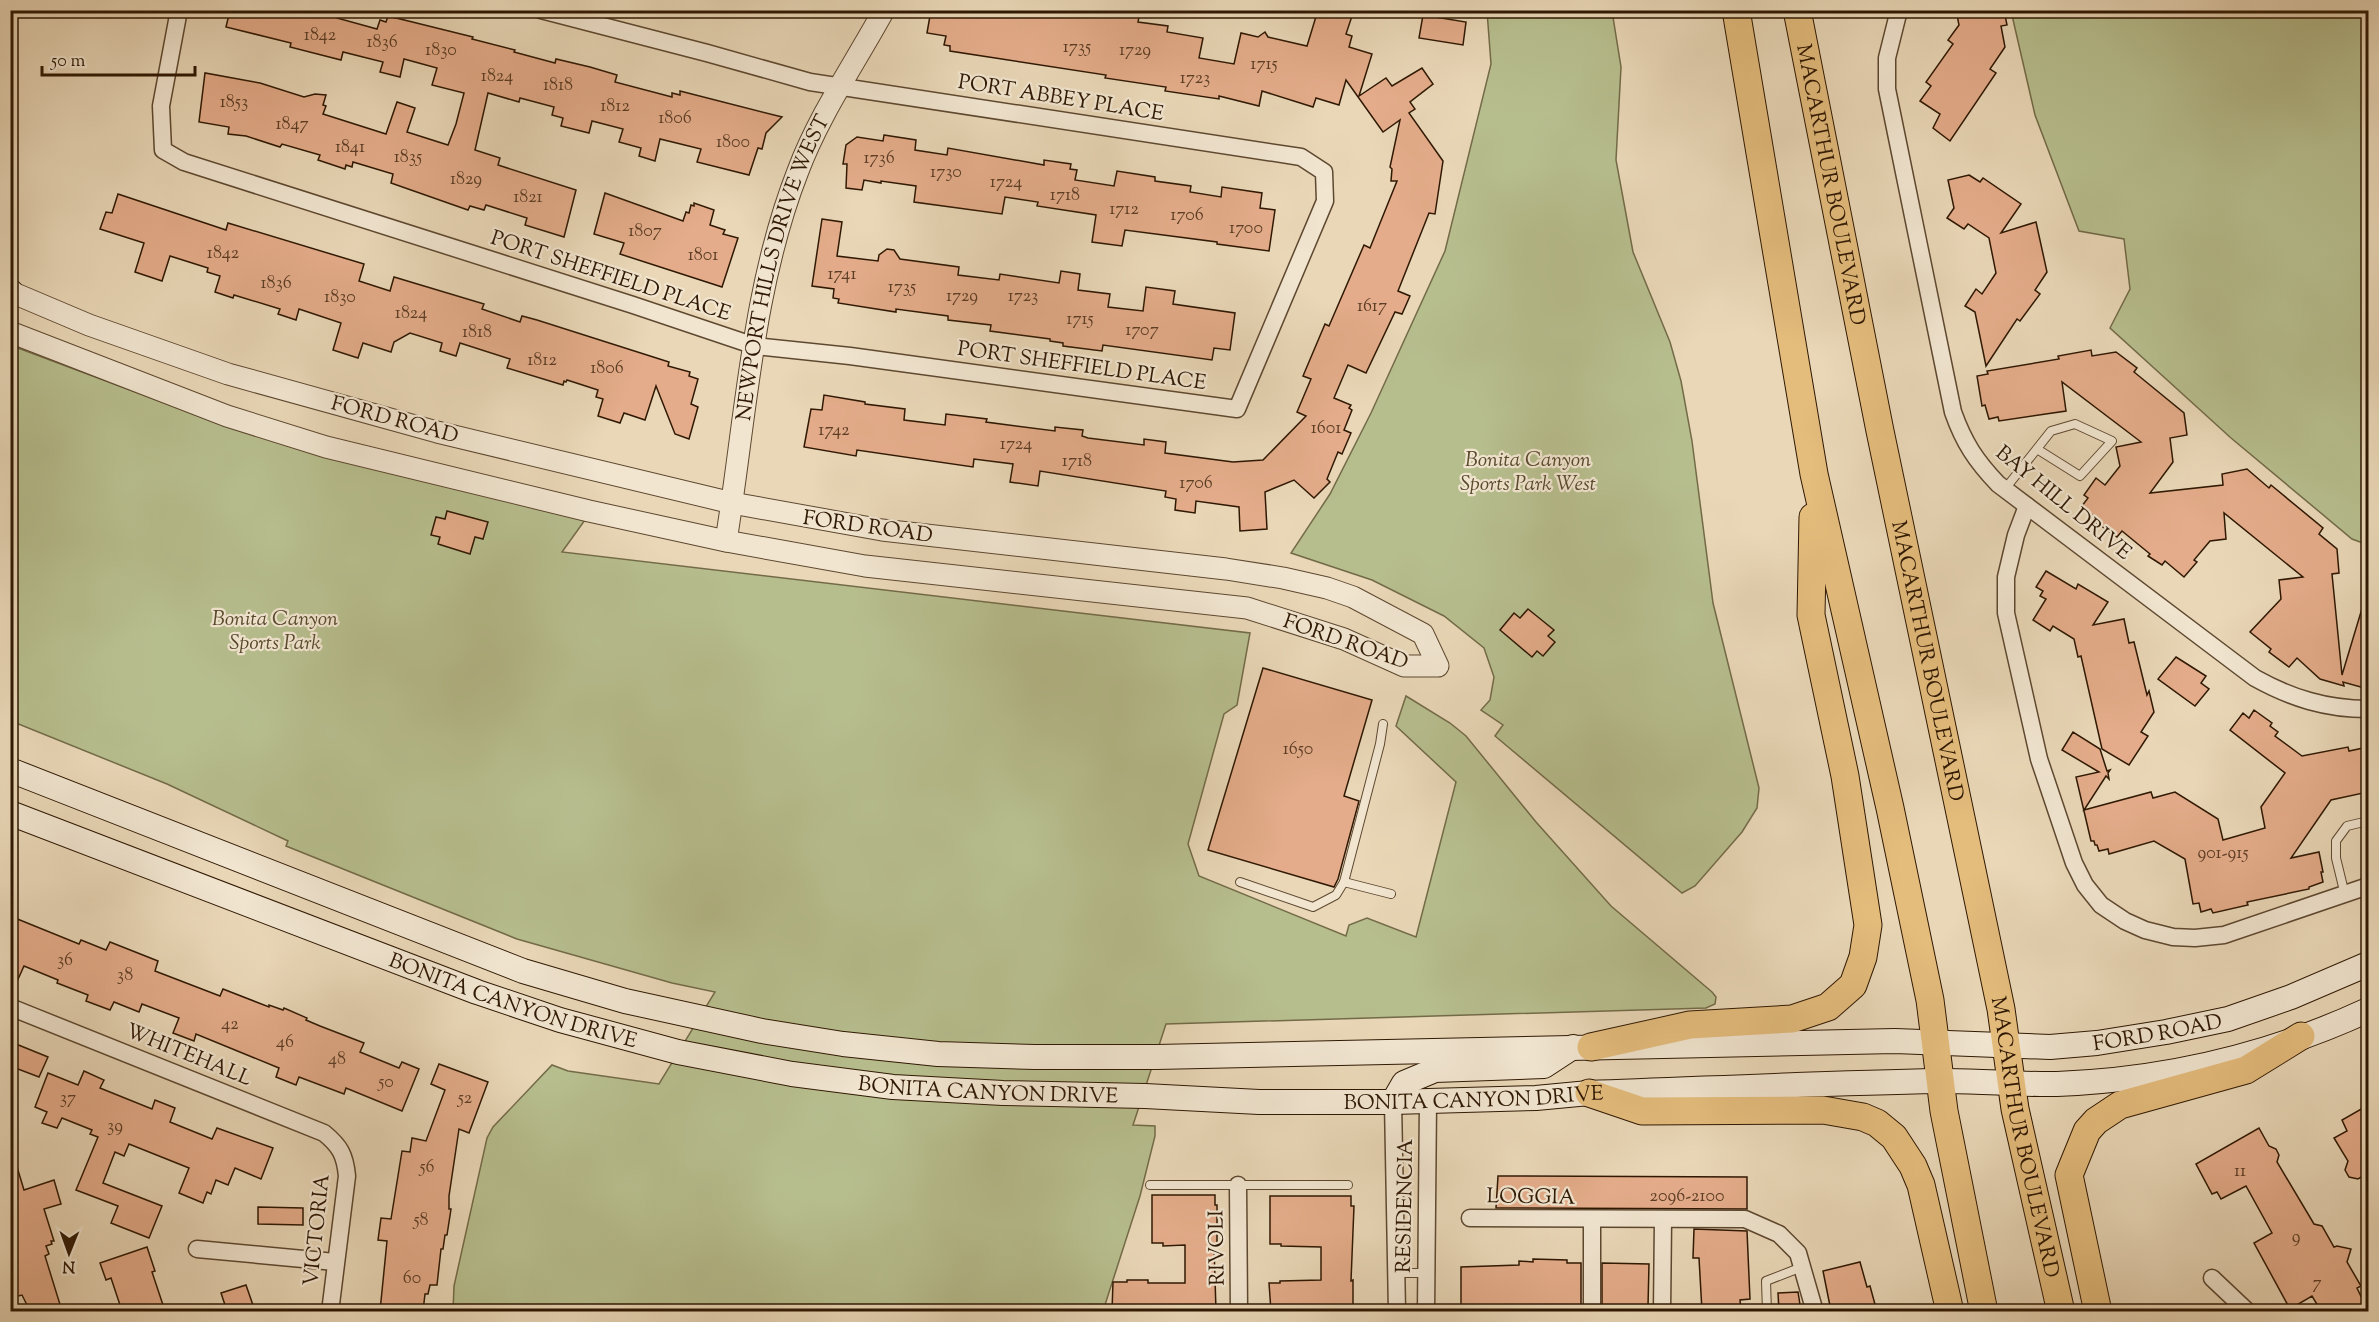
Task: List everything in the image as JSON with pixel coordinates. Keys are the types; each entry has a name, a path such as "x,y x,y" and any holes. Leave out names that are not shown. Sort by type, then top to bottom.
{"main road":[{"path":"1736,10 1814,474 1890,808 1930,1000 1944,1111 1984,1311"},
{"name":"MACARTHUR BOULEVARD","path":"1797,10 1878,419 2001,1009 2010,1083 2061,1311"},
{"path":"1393,1102 1404,1083 1435,1070 1544,1066 1582,1047 1690,1025 1792,1019 1828,1007 1853,985 1863,957 1868,925 1845,776 1811,615 1814,474"},
{"name":"BONITA CANYON DRIVE","path":"10,770 523,971 625,1001 697,1018 843,1044 938,1054 1035,1058 1895,1041 1936,1043"},
{"name":"BONITA CANYON DRIVE","path":"10,813 477,992 560,1020 678,1052 792,1074 893,1087 1259,1102 1393,1102 1536,1098 1589,1093 1940,1081 2010,1083"},
{"name":"FORD ROAD","path":"1936,1043 2050,1047 2097,1043 2166,1032 2228,1019 2291,998 2368,964"},
{"name":"FORD ROAD","path":"2010,1083 2055,1084 2159,1074 2269,1048 2368,1010"},
{"path":"2098,1311 2070,1175 2087,1131 2096,1121 2121,1105 2246,1070 2301,1036"},
{"path":"1589,1093 1642,1111 1823,1110 1863,1117 1877,1123 1902,1147 1921,1185 1950,1311"}],"street":[{"name":"PORT SHEFFIELD PLACE","path":"179,10 161,106 163,150 184,162 633,305 754,346 850,356 1237,409"},
{"name":"PORT ABBEY PLACE","path":"541,10 810,82 1301,157 1324,172 1325,201 1237,409"},
{"name":"NEWPORT HILLS DRIVE WEST","path":"726,541 759,314 774,248 791,190 805,154 884,10"},
{"name":"BAY HILL DRIVE","path":"1899,10 1887,58 1887,89 1953,412 1963,439 1979,464 2005,489 2254,678 2280,692 2307,702 2336,708 2368,709"},
{"name":"FORD ROAD","path":"10,292 89,325 228,374 437,432 732,503 882,530 1226,569 1327,588 1353,597 1423,634 1438,666 1404,666 1344,639 1247,608 865,566 726,541 601,513 326,447 227,416 10,332"},
{"path":"2027,506 2016,535 2006,577 2006,613 2039,759 2074,863 2085,885 2101,905 2125,921 2145,930 2173,937 2194,938 2224,935 2368,886"},
{"name":"WHITEHALL","path":"10,1008 324,1133 337,1144 343,1154"},
{"name":"RESIDENCIA","path":"1426,1311 1428,1101"},
{"name":"RESIDENCIA","path":"1393,1102 1397,1311"},
{"name":"VICTORIA","path":"330,1311 347,1176 343,1154"},
{"name":"RIVOLI","path":"1238,1185 1239,1311"},
{"name":"LOGGIA","path":"1470,1218 1745,1220 1779,1234 1798,1253 1815,1311"},
{"name":"LOGGIA","path":"1592,1220 1592,1311"},
{"path":"1662,1311 1663,1220"},
{"path":"197,1249 335,1263"},
{"path":"2212,1278 2248,1311"}],"lane":[{"path":"2005,489 2051,431 2075,424 2112,441 2080,476 2037,449"},
{"path":"1240,882 1313,907 1336,895 1344,882 1380,744 1383,723"},
{"path":"2345,895 2336,858 2336,841 2347,826 2368,821"},
{"path":"1344,882 1391,894"},
{"path":"1150,1185 1348,1185"},
{"path":"1767,1311 1766,1281 1802,1267"},
{"path":"1397,1273 1425,1273"}],"green space":[{"name":"Bonita Canyon Sports Park West","path":"1487,11 1612,11 1621,67 1616,160 1633,252 1670,342 1681,381 1692,441 1713,603 1759,788 1757,808 1742,832 1695,886 1682,893 1495,736 1503,725 1481,710 1490,700 1494,677 1484,648 1444,616 1372,580 1291,553 1330,494 1371,413 1445,251 1491,64"},
{"path":"2011,11 2368,11 2368,545 2352,539 2231,438 2110,328 2130,289 2124,239 2079,231 2035,115"},
{"name":"Bonita Canyon Sports Park","path":"10,345 218,423 585,520 562,552 1250,633 1237,705 1224,714 1188,844 1199,876 1346,936 1349,925 1367,918 1416,937 1456,782 1396,726 1406,696 1450,723 1466,736 1536,822 1611,906 1712,992 1716,997 1715,1004 1706,1008 1166,1024 1133,1125 1155,1126 1155,1136 1140,1196 1103,1311 453,1311 454,1286 487,1138 493,1127 552,1065 568,1071 659,1084 715,992 672,983 517,939 286,846 288,841 167,784 11,721"}],"building":[{"path":"230,10 339,10 337,18 377,29 380,20 386,22 388,16 473,37 472,39 555,63 556,59 590,67 617,75 615,82 672,97 672,93 680,95 680,91 782,117 766,133 762,149 758,148 749,175 697,162 701,149 660,139 655,161 639,156 641,148 619,142 623,129 592,121 589,133 561,126 563,118 552,115 554,107 520,98 519,102 488,93 475,150 500,158 498,165 576,190 564,237 525,225 527,218 486,205 484,210 470,206 468,210 391,183 393,174 353,162 352,167 346,165 345,169 318,160 320,155 282,144 280,147 246,136 228,134 229,127 199,122 205,73 260,83 304,97 315,94 326,95 323,114 386,134 397,102 415,108 407,132 448,145 456,124 464,93 432,85 437,68 404,59 400,77 380,72 383,62 343,52 341,60 290,47 291,43 226,27"},
{"path":"931,10 1105,10 1105,12 1139,17 1138,22 1168,26 1167,32 1203,38 1199,58 1234,64 1241,33 1258,37 1265,32 1268,37 1307,46 1318,10 1354,10 1346,34 1352,36 1349,47 1372,54 1359,96 1386,78 1392,86 1422,68 1433,84 1410,102 1415,109 1409,113 1443,161 1435,214 1429,213 1398,291 1410,296 1402,314 1395,312 1366,373 1348,365 1334,398 1351,405 1349,408 1352,410 1344,430 1351,433 1342,454 1338,452 1327,479 1330,482 1314,498 1294,480 1265,492 1267,529 1240,531 1239,507 1196,501 1195,513 1175,510 1176,499 1165,497 1166,491 1040,471 1038,486 1010,482 1013,464 974,459 973,467 857,450 856,456 804,447 811,409 822,410 824,395 865,402 865,404 905,409 904,420 945,425 946,414 1055,431 1055,427 1083,430 1082,436 1088,438 1144,445 1144,439 1166,442 1165,453 1233,462 1263,460 1306,416 1297,412 1311,379 1303,376 1325,324 1329,326 1364,245 1370,248 1397,181 1391,181 1392,169 1390,167 1400,120 1383,132 1346,80 1339,105 1316,98 1313,107 1262,91 1259,106 1219,96 1219,99 1165,91 1166,87 1105,78 1106,75 950,51 950,46 944,45 946,36 927,33"},
{"path":"1956,10 2004,10 2007,25 2001,26 2005,47 1990,69 1996,73 1950,141 1933,128 1940,114 1920,101 1931,86 1926,82 1953,44 1948,40 1959,25"},
{"path":"1423,15 1466,22 1463,45 1419,38"},
{"path":"884,135 916,140 915,150 947,155 948,148 1044,165 1044,160 1071,164 1070,169 1077,170 1075,180 1114,186 1117,171 1155,177 1155,181 1191,186 1190,192 1221,197 1222,187 1262,193 1260,208 1275,210 1269,251 1125,230 1122,246 1092,242 1096,215 1037,206 1038,202 1005,197 1002,214 914,202 916,186 864,180 862,190 846,188 847,164 843,164 846,145 857,137 883,141"},
{"path":"1969,175 1980,182 1983,178 2021,204 2001,233 2036,222 2047,272 2035,290 2040,294 2020,321 2017,319 1986,366 1975,312 1965,306 1976,289 1982,294 1996,273 1989,238 1968,224 1964,229 1947,218 1954,208 1948,180"},
{"path":"605,193 683,221 686,212 689,213 694,203 714,210 710,225 725,230 723,234 738,238 722,287 620,254 624,243 594,234"},
{"path":"118,194 226,230 228,223 364,264 359,281 390,291 394,277 484,304 482,309 520,322 522,316 537,320 669,362 668,366 690,372 689,376 698,379 691,404 698,407 689,439 675,434 656,386 645,420 624,413 620,423 598,416 603,399 596,397 598,390 567,380 563,385 507,368 510,359 460,343 456,356 440,351 442,343 410,333 394,342 391,352 363,343 358,358 333,350 341,323 299,309 296,320 278,314 280,309 234,295 233,298 215,292 220,276 207,272 208,268 170,256 162,281 135,272 144,243 100,229 106,212 112,213"},
{"path":"822,219 842,222 837,256 878,261 879,255 887,249 894,250 900,259 959,267 958,275 999,280 1000,274 1059,283 1061,271 1080,274 1078,290 1110,294 1108,307 1143,311 1146,287 1175,291 1173,304 1235,313 1230,350 1214,348 1212,360 1103,345 1102,351 1063,346 1063,343 1050,341 1050,339 990,331 991,325 948,320 948,316 896,309 896,312 838,303 839,299 833,298 834,289 812,286"},
{"path":"2091,350 2092,356 2116,352 2137,368 2134,372 2184,413 2187,435 2170,438 2173,462 2150,493 2223,485 2222,474 2247,469 2269,488 2271,485 2323,528 2319,534 2337,549 2339,573 2332,574 2342,675 2364,602 2368,603 2368,689 2343,682 2344,686 2320,679 2297,658 2289,667 2269,652 2271,649 2250,632 2281,599 2279,580 2303,577 2224,513 2226,539 2210,541 2194,560 2197,562 2184,577 2165,561 2162,565 2148,556 2150,554 2122,531 2117,537 2090,518 2092,515 2082,506 2088,498 2084,495 2096,478 2105,485 2120,466 2116,447 2141,442 2062,382 2066,411 1999,421 1998,417 1989,419 1985,405 1982,406 1977,376 1988,374 1987,371 2059,359 2058,356"},
{"path":"447,511 488,522 483,539 475,537 470,554 438,544 440,537 431,535 436,517 445,519"},
{"path":"2046,571 2076,589 2078,584 2108,602 2093,625 2124,619 2129,643 2134,642 2147,695 2149,691 2154,712 2141,732 2148,736 2129,765 2102,749 2081,656 2078,657 2074,639 2053,626 2050,631 2033,620 2046,599 2040,596 2043,591 2036,587"},
{"path":"1528,609 1554,630 1548,636 1555,642 1543,656 1537,651 1532,657 1500,630 1514,613 1520,618"},
{"path":"2176,657 2206,676 2201,683 2209,689 2195,706 2158,679"},
{"path":"1263,668 1372,700 1344,796 1359,801 1334,887 1208,850"},
{"path":"2254,710 2272,723 2270,726 2278,732 2275,736 2302,756 2348,747 2349,751 2368,747 2368,792 2331,800 2291,858 2319,852 2323,882 2309,889 2247,902 2248,905 2213,913 2211,909 2201,912 2199,903 2193,904 2185,859 2154,841 2109,854 2108,849 2099,851 2094,841 2091,841 2076,777 2099,772 2062,750 2073,732 2100,749 2107,771 2110,770 2109,779 2106,776 2084,810 2151,792 2153,798 2175,792 2218,819 2223,840 2265,828 2261,807 2285,773 2230,730 2243,713 2249,718"},
{"path":"10,916 79,944 81,940 106,950 110,942 158,961 155,971 220,996 223,989 269,1007 269,1005 283,1010 284,1008 307,1018 306,1020 364,1043 360,1052 399,1068 402,1062 419,1069 402,1111 346,1088 344,1094 299,1077 296,1085 276,1077 279,1068 196,1034 194,1041 173,1033 179,1018 142,1004 139,1012 114,1002 110,1010 86,1001 88,995 57,983 58,980 24,966 10,997"},
{"path":"16,1044 48,1057 39,1077 10,1066 10,1059"},
{"path":"439,1064 488,1082 469,1133 459,1129 449,1196 449,1209 451,1209 447,1235 445,1235 443,1249 441,1249 437,1285 430,1285 428,1294 425,1294 423,1311 380,1311 387,1241 378,1240 381,1218 391,1219 402,1151 410,1152 412,1138 426,1141 445,1090 431,1084"},
{"path":"84,1071 104,1080 100,1088 152,1109 155,1100 175,1108 170,1122 212,1139 217,1128 273,1148 261,1179 235,1168 228,1185 216,1180 211,1194 207,1192 203,1203 179,1193 189,1168 129,1144 124,1156 115,1152 103,1183 162,1206 149,1238 111,1223 118,1206 76,1190 98,1137 90,1134 92,1130 62,1118 57,1128 42,1123 47,1112 35,1107 48,1073 78,1085"},
{"path":"2363,1108 2368,1117 2368,1173 2358,1179 2349,1177 2345,1170 2348,1161 2334,1138 2347,1131 2342,1120"},
{"path":"2259,1128 2269,1146 2276,1149 2279,1155 2277,1162 2314,1224 2322,1226 2334,1247 2351,1249 2347,1262 2361,1286 2357,1288 2368,1311 2321,1311 2312,1296 2290,1309 2254,1243 2272,1233 2246,1186 2221,1199 2217,1192 2212,1194 2196,1164"},
{"path":"14,1157 24,1190 54,1180 61,1204 44,1209 54,1241 46,1246 49,1254 45,1256 62,1311 30,1311 22,1295 10,1298 10,1158"},
{"path":"1498,1176 1747,1177 1747,1209 1496,1208"},
{"path":"1152,1195 1215,1195 1215,1205 1217,1205 1217,1246 1214,1246 1216,1311 1112,1311 1113,1282 1148,1280 1148,1283 1185,1283 1185,1245 1163,1246 1163,1243 1152,1243"},
{"path":"1270,1196 1351,1196 1351,1206 1354,1206 1351,1281 1353,1280 1353,1311 1271,1311 1269,1283 1321,1280 1321,1247 1270,1244"},
{"path":"258,1207 303,1208 303,1225 258,1224"},
{"path":"1694,1229 1747,1231 1750,1299 1740,1300 1741,1311 1702,1311 1699,1258 1693,1258"},
{"path":"147,1247 155,1271 152,1272 165,1311 122,1311 111,1278 106,1280 100,1263"},
{"path":"1533,1259 1567,1260 1567,1263 1581,1263 1581,1311 1461,1311 1461,1267 1519,1265 1519,1261 1533,1262"},
{"path":"1860,1262 1876,1308 1866,1311 1831,1311 1823,1271"},
{"path":"1602,1263 1649,1264 1648,1306 1641,1306 1641,1308 1602,1307"},
{"path":"246,1285 255,1311 227,1311 221,1293"},
{"path":"1798,1292 1801,1311 1779,1311 1778,1293"}]}
